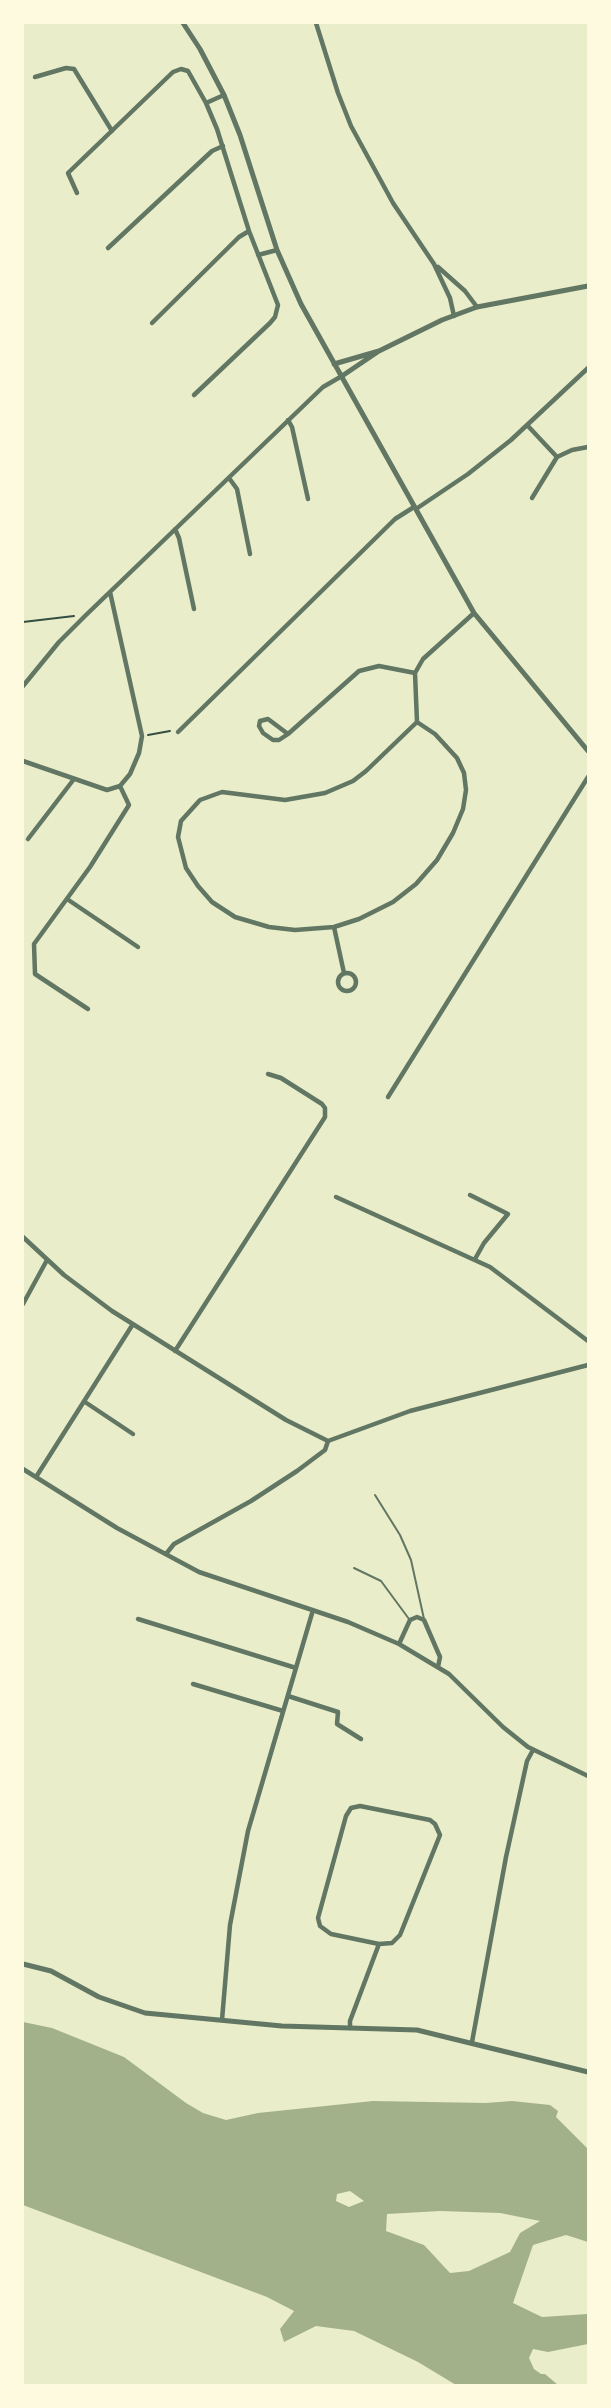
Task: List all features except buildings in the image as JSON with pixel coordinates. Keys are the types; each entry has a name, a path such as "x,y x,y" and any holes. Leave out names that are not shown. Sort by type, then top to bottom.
{"street":[{"path":"183,23 224,95 240,135 277,250 301,304 334,364 474,613 588,751"},
{"path":"316,23 338,93 363,151 408,228 434,264 450,298 454,316"},
{"path":"36,77 66,68 74,69 111,131"},
{"path":"78,193 68,173 177,70 184,69 191,74 223,146 249,231 278,305 275,317 194,395"},
{"path":"206,103 224,95"},
{"path":"108,248 212,151 223,146"},
{"path":"152,323 239,237 249,231"},
{"path":"258,256 277,250"},
{"path":"434,264 465,291 477,307"},
{"path":"334,364 379,351 477,307 588,286"},
{"path":"23,686 86,615 323,387 379,351"},
{"path":"174,731 395,519 468,474 527,425 588,368"},
{"path":"288,420 292,427 308,499"},
{"path":"527,425 557,457"},
{"path":"532,498 557,457 588,447"},
{"path":"229,478 237,489 250,554"},
{"path":"175,530 194,609"},
{"path":"23,761 107,790 120,786 131,774 142,736 110,592"},
{"path":"417,722 443,741 461,765 466,790 458,821 442,853 416,884 393,902 371,914 334,927 295,930 243,920 218,906 198,886 186,868 178,837 181,821 200,800 222,792 268,799 306,797 341,786 380,760 417,722 415,673 423,659 474,613"},
{"path":"288,734 268,719 260,721 260,730 273,740 279,740 288,734 359,671 379,666 415,673"},
{"path":"388,1097 588,777"},
{"path":"29,839 74,779"},
{"path":"88,1009 35,974 34,944 129,805 120,786"},
{"path":"67,899 138,947"},
{"path":"334,927 344,973"},
{"path":"344,973 352,974 356,980 350,991 344,991 338,985 338,979 344,973"},
{"path":"175,1350 325,1117 322,1104 281,1078 268,1074"},
{"path":"470,1195 508,1214 484,1243 475,1259"},
{"path":"336,1197 475,1259 501,1274 588,1341"},
{"path":"23,1237 88,1294 286,1420 328,1441 410,1411 588,1364"},
{"path":"23,1304 47,1260"},
{"path":"36,1476 133,1324"},
{"path":"85,1402 133,1434"},
{"path":"166,1554 174,1544 298,1471 325,1450 328,1441"},
{"path":"23,1469 117,1528 199,1572 348,1622 399,1644 457,1681 503,1727 533,1750 588,1776"},
{"path":"222,2020 230,1925 239,1874 259,1792 313,1610"},
{"path":"399,1644 410,1620 417,1617 424,1620 440,1657 438,1667"},
{"path":"138,1619 296,1668"},
{"path":"193,1684 283,1711"},
{"path":"288,1696 338,1712 337,1724 361,1738"},
{"path":"472,2042 506,1857 527,1761 533,1750"},
{"path":"360,1806 430,1820 440,1835 400,1935 392,1942 379,1944 331,1934 320,1926 318,1918 346,1816 351,1808 360,1806"},
{"path":"350,2028 350,2021 379,1944"},
{"path":"23,1964 51,1971 99,1997 145,2013 259,2025 417,2030 588,2072"}],"lane":[{"path":"375,1496 400,1535 411,1560 424,1620"},
{"path":"354,1568 381,1581 410,1620"}],"path":[{"path":"23,622 86,615"},
{"path":"142,736 174,731"}],"shaded area":[{"path":"23,2022 52,2028 124,2057 186,2103 203,2113 226,2120 258,2113 373,2101 512,2101 550,2105 558,2111 556,2117 588,2149 588,2242 566,2235 533,2245 513,2303 542,2317 588,2314 588,2344 548,2352 533,2349 529,2358 534,2369 558,2385 456,2385 418,2362 354,2331 316,2326 284,2342 280,2329 294,2311 267,2297 23,2205","holes":["350,2191 364,2201 349,2207 336,2201 337,2194","440,2211 500,2213 540,2221 520,2233 510,2252 469,2271 450,2273 424,2245 386,2231 387,2214"]}]}
